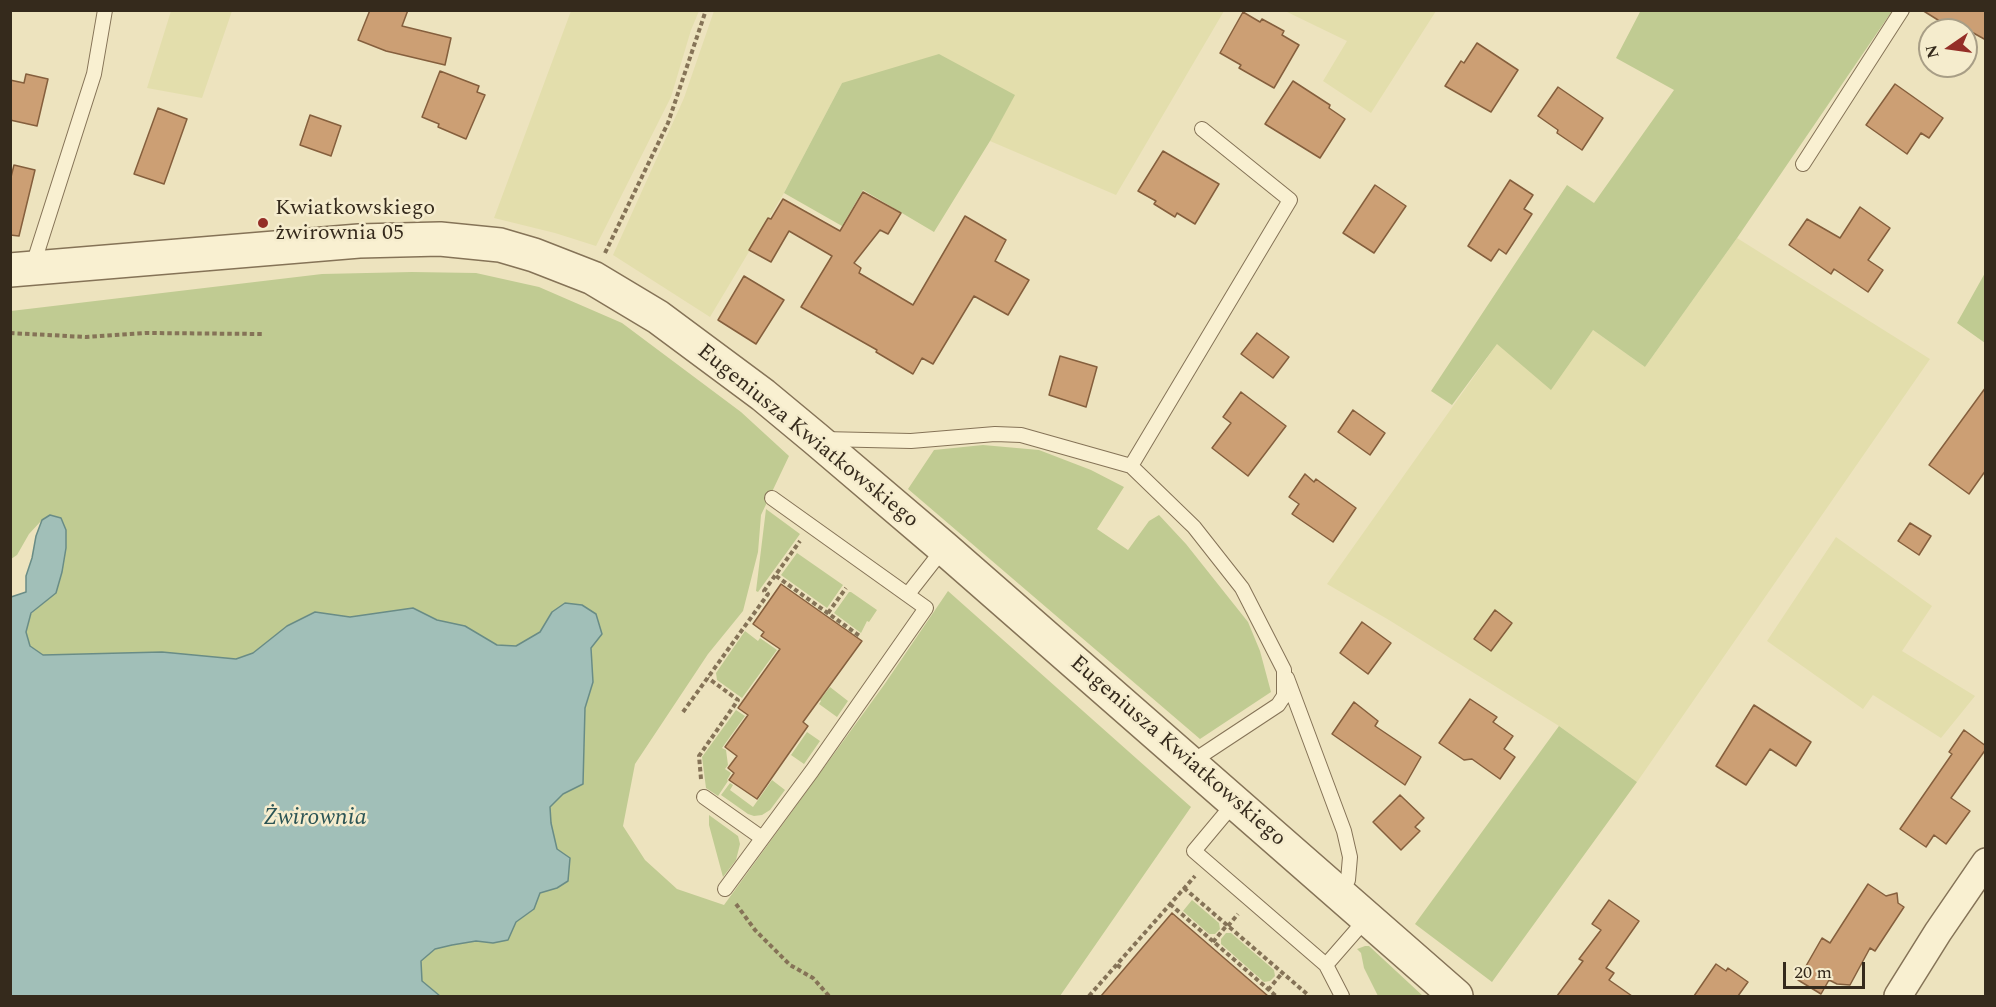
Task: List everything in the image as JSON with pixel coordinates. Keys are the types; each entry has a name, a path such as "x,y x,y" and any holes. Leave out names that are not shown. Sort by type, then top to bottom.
{"street":[{"name":"Eugeniusza Kwiatkowskiego","path":"21,269 359,241 440,239 500,245 534,255 593,278 658,316 763,395 816,439 944,548 1456,996"},
{"path":"1898,996 1986,862"}],"lane":[{"path":"21,269 94,74 105,10"},
{"path":"1803,164 1902,10"},
{"path":"1131,466 1290,200 1202,129"},
{"path":"816,439 911,441 995,434 1021,435 1131,466 1194,527 1242,588 1284,670 1344,831 1350,857 1348,880 1339,893"},
{"path":"725,888 812,771 926,608 772,498"},
{"path":"908,594 944,548"},
{"path":"1190,763 1278,705 1284,696 1284,670"},
{"path":"704,797 762,838"},
{"path":"1235,802 1194,850 1326,964 1342,996"},
{"path":"1326,964 1367,918"}],"path":[{"path":"593,278 668,123 705,10"},
{"path":"10,333 86,337 146,333 263,333"},
{"path":"683,712 768,594 764,591 811,526"},
{"path":"776,576 861,637"},
{"path":"828,613 846,588"},
{"path":"704,797 699,756 738,700 708,678"},
{"path":"1089,996 1207,862"},
{"path":"725,888 755,930 790,965 813,978 829,996"},
{"path":"1184,888 1307,994"},
{"path":"1170,904 1276,996"},
{"path":"1213,942 1227,925"},
{"path":"1117,965 1123,969"},
{"path":"1268,990 1283,972"}],"shaded area":[{"path":"171,11 232,11 202,98 147,88"},
{"path":"571,11 699,11 671,97 596,246 494,218"},
{"path":"714,11 1224,11 1116,195 990,141 1014,95 842,83 784,193 710,317 613,255 684,98"},
{"path":"1285,11 1436,11 1371,113 1323,81 1347,41"},
{"path":"1737,238 1930,359 1637,782 1559,726 1327,584 1497,344 1593,330 1645,367"},
{"path":"1836,537 1932,606 1902,651 1975,696 1941,738 1873,695 1863,709 1767,641"}],"green space":[{"path":"1641,10 1892,11 1737,238 1645,367 1593,330 1551,390 1497,344 1452,405 1431,391 1567,185 1594,203 1674,90 1616,58"},
{"path":"939,54 1015,95 990,141 934,232 863,190 842,226 784,193 842,83"},
{"path":"476,273 539,287 622,323 741,412 789,456 761,515 758,552 743,611 708,654 635,764 623,826 645,860 677,889 724,905 884,685 948,591 1191,807 1060,996 440,996 422,981 421,961 435,949 476,941 493,943 509,934 516,922 534,909 539,893 557,888 557,849 550,807 563,794 583,784 585,708 593,682 591,648 552,612 540,632 516,646 497,645 465,626 437,620 413,608 350,617 314,612 287,626 253,653 236,659 162,652 43,655 30,646 26,632 31,614 56,592 42,520 29,534 17,555 11,559 11,311 322,274"},
{"path":"1985,273 1985,343 1957,323"},
{"path":"983,445 1039,450 1091,470 1124,487 1097,529 1128,550 1149,521 1159,515 1186,544 1248,622 1260,651 1271,692 1200,739 908,489 934,450"},
{"path":"766,509 800,534 758,592 756,591"},
{"path":"797,553 843,585 827,608 781,575"},
{"path":"849,592 877,610 869,622 867,621 861,633 834,613"},
{"path":"745,631 758,641 760,638 777,650 742,698 717,680 716,673"},
{"path":"830,687 848,701 837,717 819,704"},
{"path":"736,710 745,716 722,748 726,750 728,765 725,769 731,773 718,796 706,788 702,757"},
{"path":"1559,726 1637,782 1492,982 1415,924"},
{"path":"807,732 820,741 804,764 791,755"},
{"path":"772,780 785,790 770,810 762,815 748,814 721,795 730,783 733,785 730,790 753,807"},
{"path":"709,815 738,836 740,844 736,860 723,877 709,825"},
{"path":"1192,900 1219,923 1220,929 1215,934 1209,934 1183,911"},
{"path":"1226,933 1231,933 1274,970 1275,976 1270,981 1264,982 1221,944 1221,939"},
{"path":"1369,946 1423,996 1378,996 1364,968 1361,953 1357,949"}],"water":[{"name":"Żwirownia","path":"50,515 61,518 66,530 62,572 56,593 31,613 26,632 30,646 43,655 162,652 236,659 253,653 287,626 315,612 350,617 413,608 437,620 465,626 497,645 516,646 540,632 552,612 565,603 582,605 596,614 602,634 591,648 593,682 585,708 583,784 563,794 550,807 557,849 570,858 568,881 557,888 540,893 534,909 516,922 508,940 493,943 476,941 435,949 421,961 422,981 440,996 11,996 11,597 26,592 26,576 36,536 42,520"}],"building":[{"path":"370,10 408,10 402,26 451,38 445,65 386,51 358,40"},
{"path":"1922,10 1986,10 1986,40 1978,36 1978,18 1935,18"},
{"path":"1243,12 1260,22 1262,19 1284,31 1282,35 1299,45 1274,88 1239,68 1241,65 1220,53"},
{"path":"1477,43 1518,70 1491,112 1445,86 1461,61 1464,63"},
{"path":"440,71 479,86 477,92 485,95 466,139 422,117"},
{"path":"26,74 48,79 37,126 10,120 10,80 24,83"},
{"path":"1293,81 1330,105 1329,108 1345,119 1320,158 1265,124"},
{"path":"1895,84 1943,118 1929,138 1921,133 1907,154 1866,125"},
{"path":"1558,87 1603,118 1582,150 1557,133 1558,130 1538,116"},
{"path":"158,108 187,119 164,184 134,174"},
{"path":"310,115 341,126 331,156 300,145"},
{"path":"1163,151 1219,184 1195,224 1177,213 1175,217 1154,204 1156,201 1138,191"},
{"path":"14,165 35,170 19,236 10,235 10,181"},
{"path":"1510,180 1533,195 1524,209 1532,214 1506,254 1499,249 1491,261 1468,246"},
{"path":"1375,185 1406,206 1374,253 1343,233"},
{"path":"863,192 901,213 888,234 880,230 854,263 861,268 859,273 913,305 965,216 1006,240 995,261 1029,280 1008,315 974,296 933,364 922,358 913,374 876,352 877,350 801,307 832,256 789,231 771,262 749,250 768,218 771,219 783,199 840,231"},
{"path":"1860,207 1890,228 1868,260 1883,270 1868,292 1834,269 1831,274 1789,245 1807,219 1840,238"},
{"path":"744,276 784,300 756,344 718,320"},
{"path":"1257,333 1289,357 1273,378 1241,354"},
{"path":"1060,356 1097,367 1086,407 1049,395"},
{"path":"1986,387 1986,470 1969,494 1929,465"},
{"path":"1241,392 1286,426 1248,476 1212,448 1231,423 1223,417"},
{"path":"1353,410 1385,433 1370,455 1338,432"},
{"path":"1305,474 1314,482 1316,479 1356,508 1333,542 1292,514 1299,504 1289,497"},
{"path":"1910,523 1931,536 1919,555 1898,541"},
{"path":"781,584 862,641 803,722 808,726 757,799 729,780 734,773 728,768 737,756 725,747 748,715 738,708 780,649 761,636 764,632 753,624"},
{"path":"1495,610 1512,623 1491,651 1474,639"},
{"path":"1362,622 1391,643 1368,674 1340,653"},
{"path":"1470,699 1497,717 1493,722 1513,736 1504,749 1515,757 1500,779 1472,759 1464,760 1439,743"},
{"path":"1354,702 1378,721 1375,726 1421,757 1405,785 1332,734"},
{"path":"1754,705 1811,742 1796,766 1770,749 1746,785 1716,766"},
{"path":"1964,730 1986,746 1951,798 1970,811 1946,844 1934,835 1926,847 1900,829 1952,754 1949,752"},
{"path":"1400,795 1424,818 1415,827 1420,831 1401,850 1373,822"},
{"path":"1868,884 1886,896 1897,893 1898,903 1904,907 1875,951 1870,948 1850,985 1837,984 1829,980 1821,994 1798,980 1822,938 1830,943"},
{"path":"1609,900 1639,921 1606,968 1614,973 1609,980 1632,996 1557,996 1583,961 1579,959 1601,930 1592,924"},
{"path":"1172,913 1268,996 1101,996"},
{"path":"1716,964 1726,971 1728,968 1748,982 1738,996 1694,996"}],"place":[{"name":"Kwiatkowskiego żwirownia 05","path":"263,223"}]}
